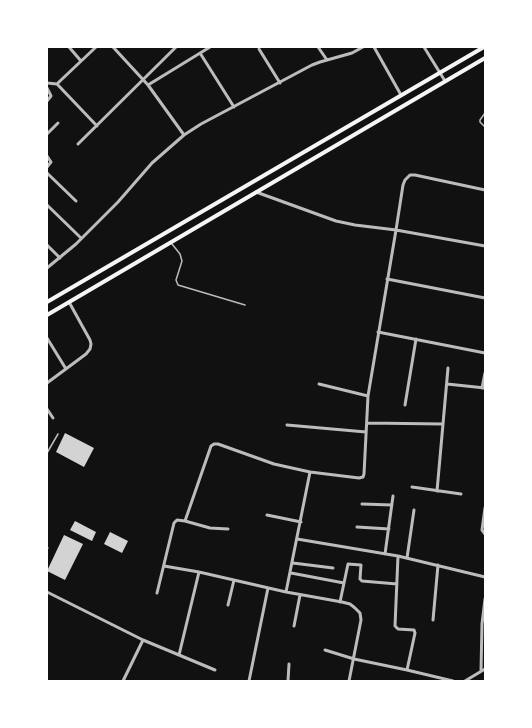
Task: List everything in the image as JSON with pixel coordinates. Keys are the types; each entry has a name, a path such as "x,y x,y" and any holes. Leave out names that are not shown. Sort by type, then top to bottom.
{"main road":[{"path":"47,302 484,47"},
{"path":"47,315 485,58"},
{"path":"350,125 355,134"},
{"path":"240,189 245,198"}],"street":[{"path":"69,47 81,61"},
{"path":"57,84 96,47"},
{"path":"113,47 148,85 184,135"},
{"path":"78,144 176,47"},
{"path":"148,85 210,47"},
{"path":"318,47 327,60"},
{"path":"47,268 81,238 118,202 152,164 184,135 201,124 312,65 352,53 363,47"},
{"path":"374,47 401,95"},
{"path":"424,47 445,81"},
{"path":"259,49 280,83"},
{"path":"200,53 234,107"},
{"path":"47,83 57,84 97,126"},
{"path":"47,88 52,96 47,101"},
{"path":"47,134 58,123"},
{"path":"47,156 51,162 47,168"},
{"path":"47,173 76,201"},
{"path":"185,521 209,449 214,444 274,464 310,472 358,478 363,477 365,472 368,396 405,180 410,175 415,175 485,190"},
{"path":"256,192 336,221 485,246"},
{"path":"47,205 81,238"},
{"path":"47,245 60,258"},
{"path":"387,279 485,298"},
{"path":"47,383 86,354 90,349 90,340 69,302"},
{"path":"378,332 485,353"},
{"path":"47,338 66,369"},
{"path":"405,405 416,339"},
{"path":"438,491 448,368"},
{"path":"447,384 484,388 485,373"},
{"path":"319,384 368,396"},
{"path":"47,409 53,418"},
{"path":"367,423 443,424"},
{"path":"287,425 366,432"},
{"path":"286,592 310,472"},
{"path":"412,487 461,494"},
{"path":"385,554 393,496"},
{"path":"362,504 392,505"},
{"path":"485,508 482,530 485,534"},
{"path":"407,558 414,510"},
{"path":"267,515 301,522"},
{"path":"157,593 174,523 177,520 210,528 228,529"},
{"path":"357,527 388,529"},
{"path":"297,539 398,556 485,577"},
{"path":"398,556 396,628 415,631 407,670"},
{"path":"293,563 333,568"},
{"path":"340,602 348,564 358,564 362,567 360,579 362,581 397,584"},
{"path":"433,620 438,565"},
{"path":"164,566 350,604 360,613 362,620 349,681"},
{"path":"179,655 199,572"},
{"path":"291,573 344,583"},
{"path":"228,605 234,580"},
{"path":"249,681 268,588"},
{"path":"47,592 143,640 216,670"},
{"path":"294,626 300,595"},
{"path":"465,681 483,670 482,624 485,599"},
{"path":"123,681 143,640"},
{"path":"325,650 354,659 453,681"},
{"path":"289,664 288,680 293,681"}],"lane":[{"path":"485,113 480,120 485,127"},
{"path":"170,242 180,254 182,261 176,280 178,285 245,305"},
{"path":"47,453 58,434"}],"building":[{"path":"65,433 94,448 84,467 56,452"},
{"path":"75,521 96,532 92,541 70,530"},
{"path":"110,532 128,541 122,553 104,544"},
{"path":"64,535 83,544 65,580 47,571"}]}
